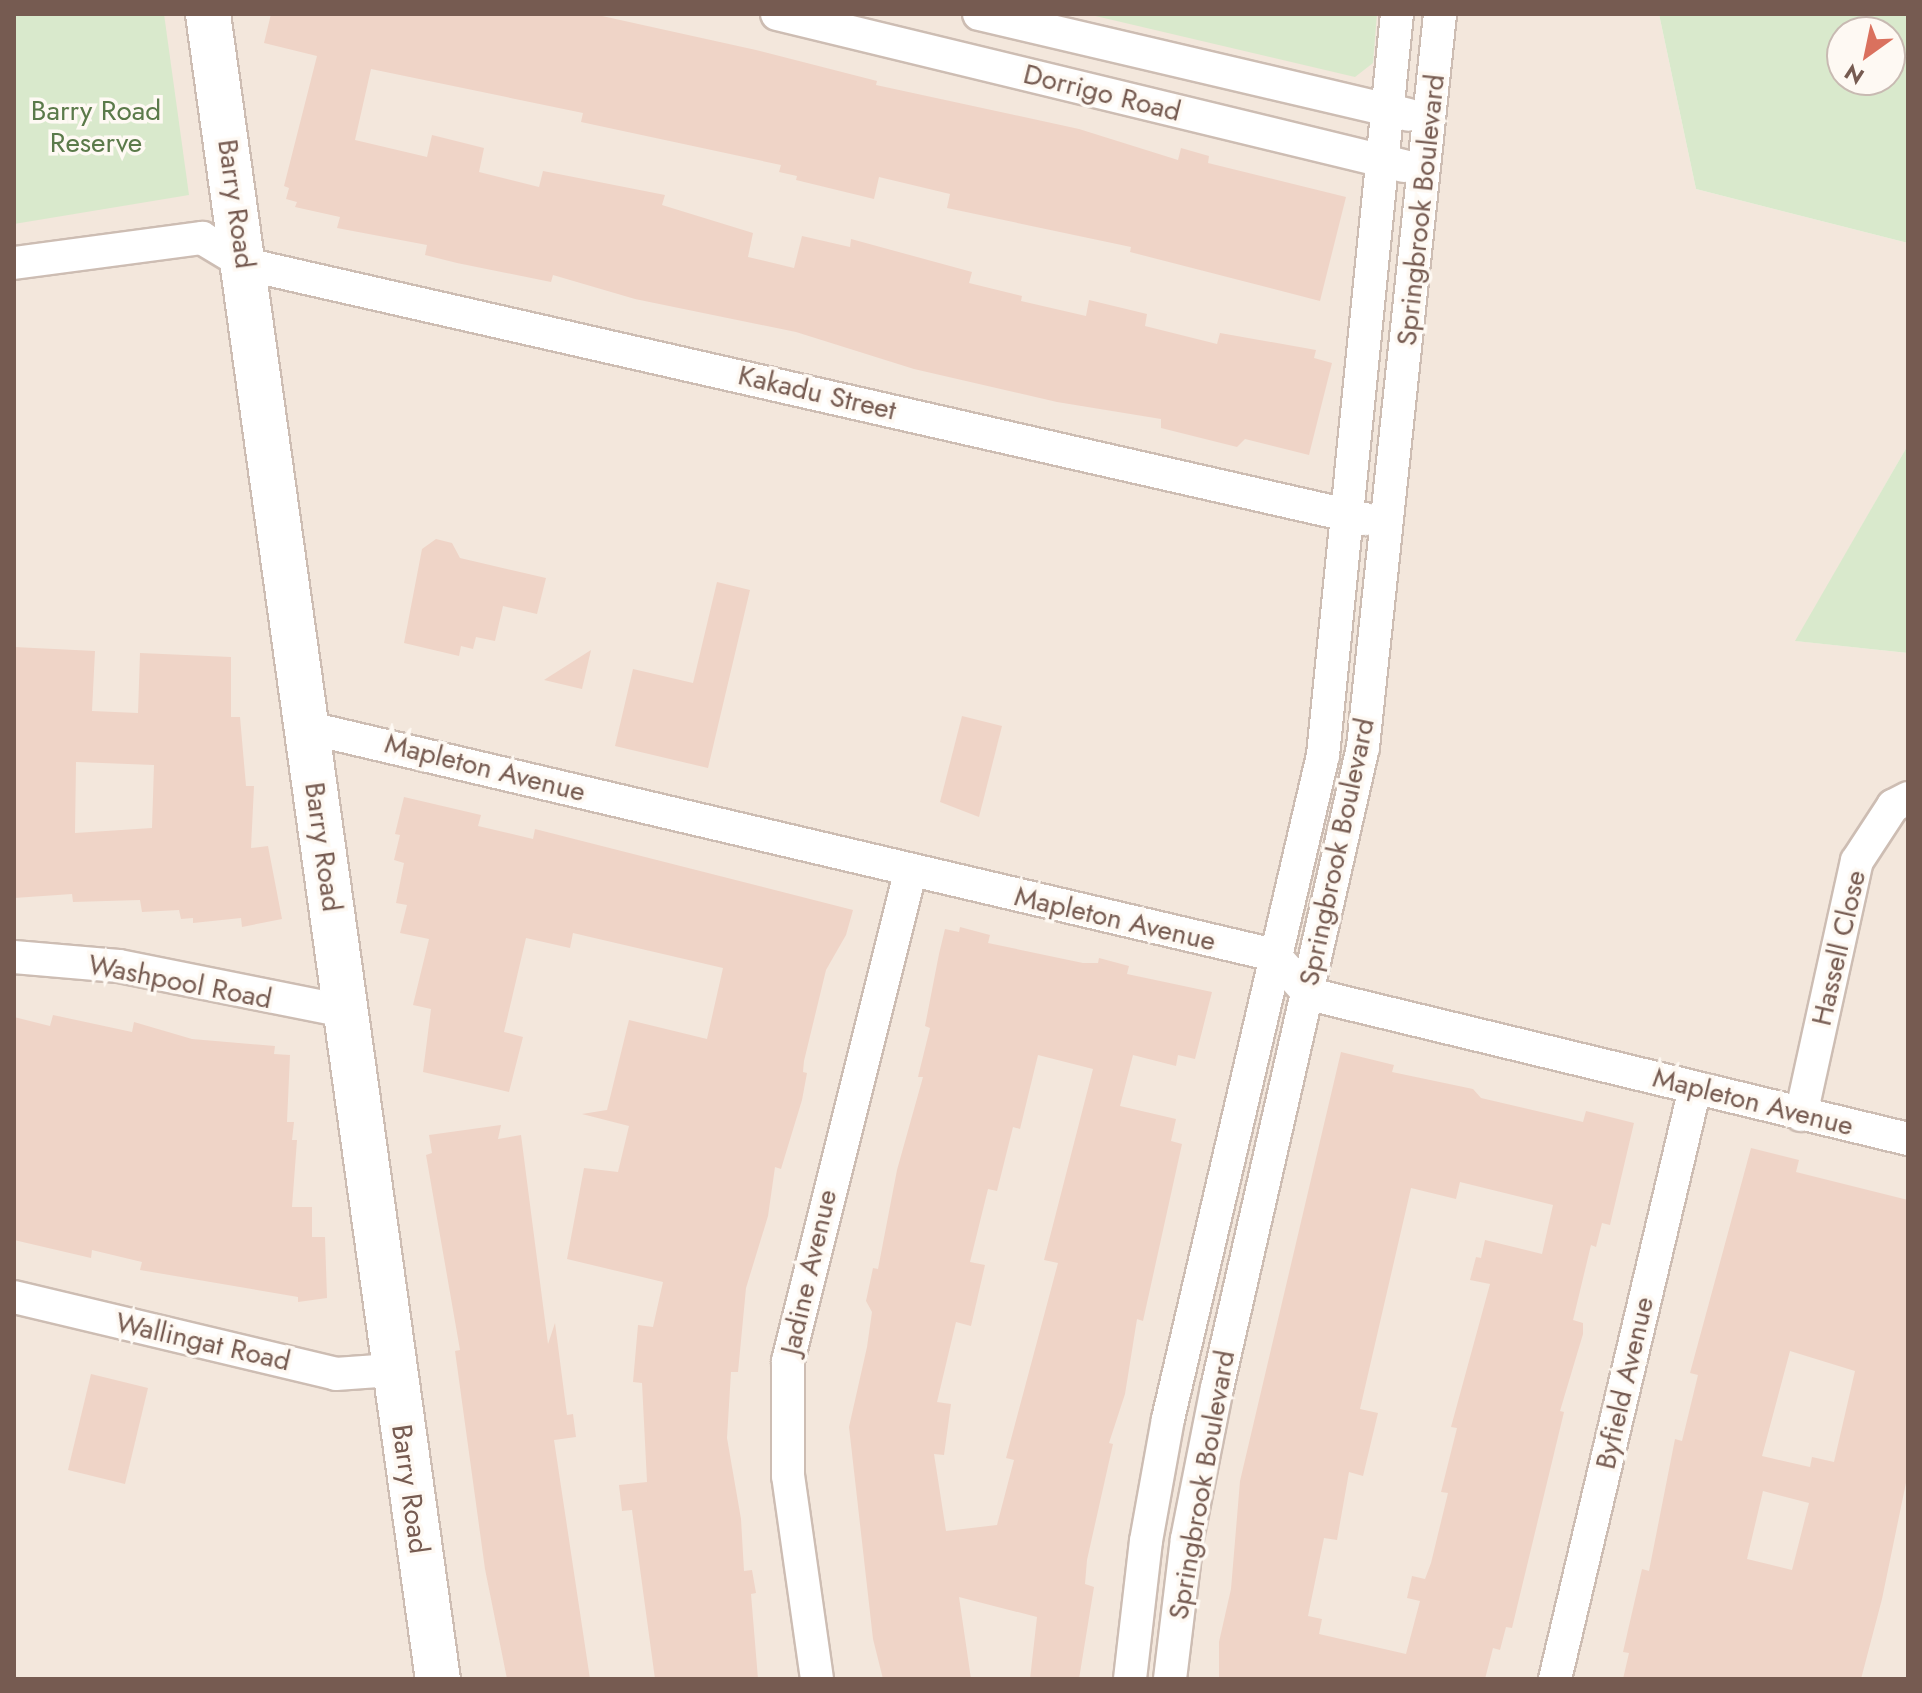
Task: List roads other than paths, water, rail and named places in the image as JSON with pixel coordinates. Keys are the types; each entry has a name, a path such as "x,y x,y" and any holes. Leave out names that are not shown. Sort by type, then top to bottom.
{"street":[{"name":"Barry Road","path":"208,14 245,264 392,1370 438,1679"},
{"name":"Dorrigo Road","path":"777,14 1427,172"},
{"name":"Dorrigo Road","path":"979,14 1011,18 1431,121"},
{"name":"Springbrook Boulevard","path":"1130,1679 1146,1541 1168,1419 1323,755 1397,14"},
{"name":"Springbrook Boulevard","path":"1170,1679 1196,1494 1363,747 1427,172 1440,14"},
{"path":"999,68 1011,18"},
{"name":"Kakadu Street","path":"14,263 202,238 245,264 1388,525"},
{"name":"Mapleton Avenue","path":"305,727 910,873 1274,955"},
{"name":"Hassell Close","path":"1801,1115 1857,861 1893,806 1908,798"},
{"name":"Jadine Avenue","path":"817,1679 788,1476 786,1373 814,1242 910,873"},
{"path":"1274,955 1309,994"},
{"name":"Washpool Road","path":"14,957 119,966 345,1011"},
{"name":"Mapleton Avenue","path":"1309,994 1908,1139"},
{"name":"Byfield Avenue","path":"1555,1679 1695,1088"},
{"name":"Wallingat Road","path":"14,1297 336,1374 392,1370"}],"park label":[{"name":"Barry Road Reserve","path":"96,127"}]}
